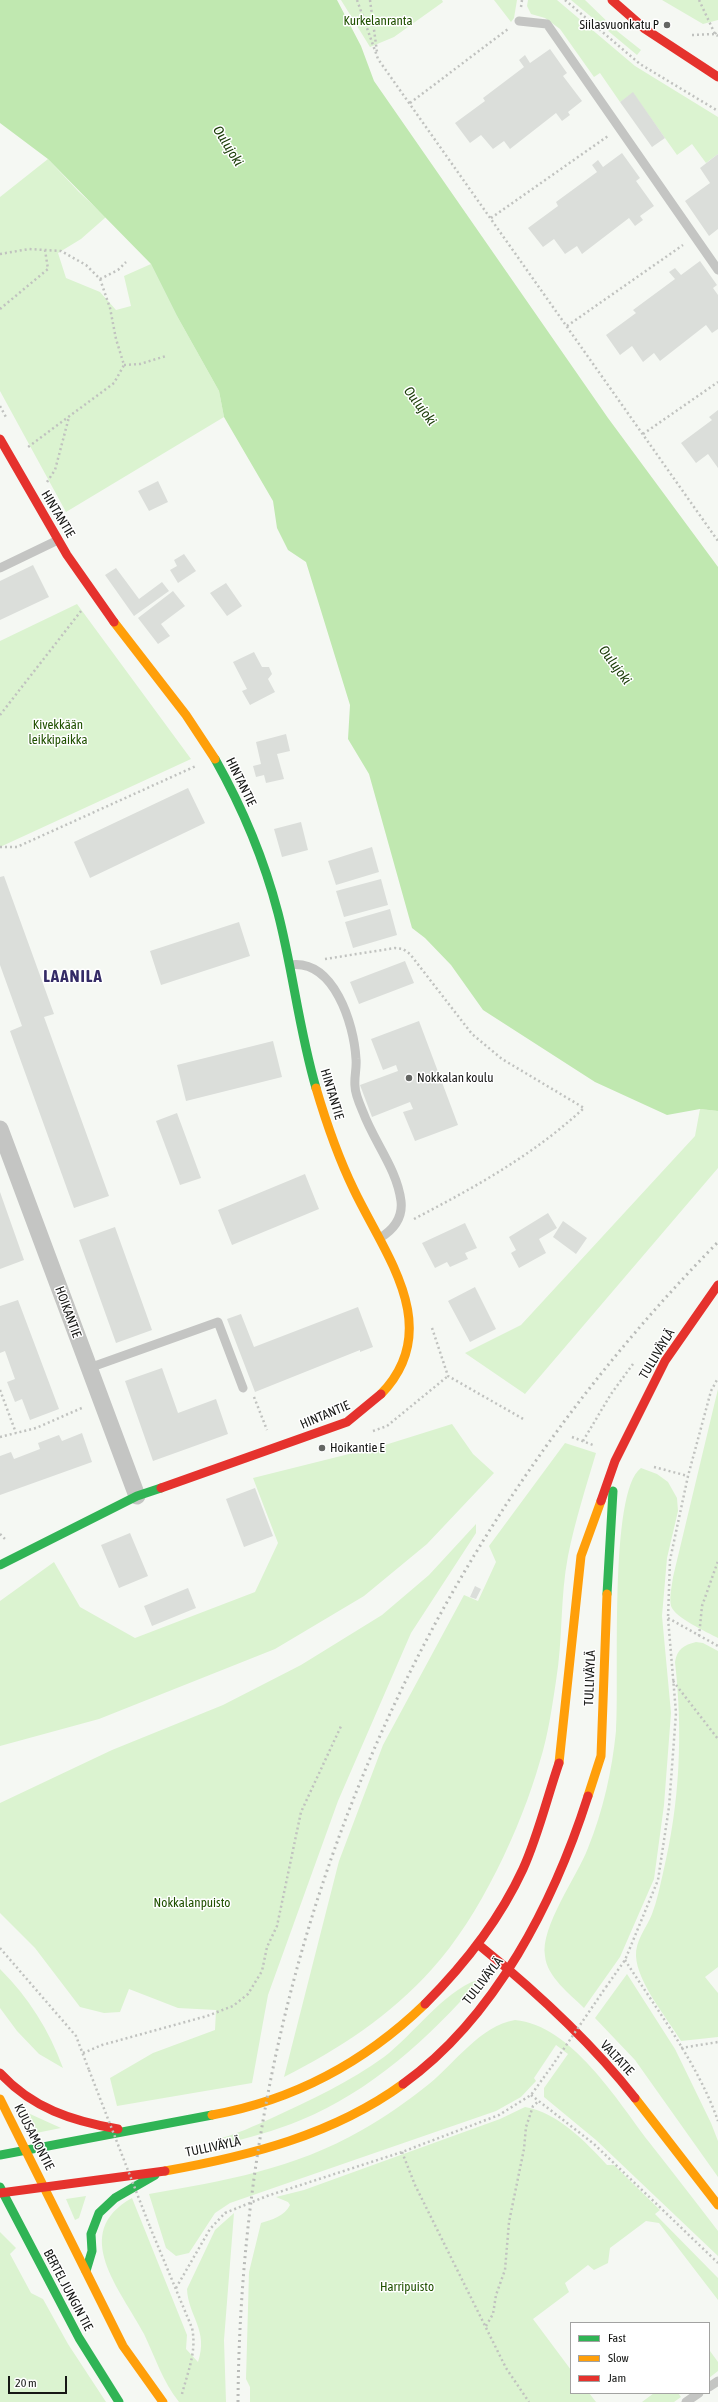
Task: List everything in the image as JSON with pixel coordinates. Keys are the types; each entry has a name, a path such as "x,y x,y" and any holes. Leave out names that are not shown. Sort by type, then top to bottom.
{"main road":[{"path":"612,0 645,29 718,77"},
{"name":"HINTANTIE","path":"0,438 58,540 92,592 179,704 215,759 243,815 263,866 278,911 308,1057 322,1110 341,1159 378,1239 399,1280 409,1307 410,1327 407,1348 399,1370 376,1401 347,1422 138,1496 0,1565"},
{"name":"TULLIVÄYLÄ","path":"0,2155 125,2131 175,2124 245,2109 286,2096 339,2070 376,2046 408,2020 445,1984 479,1945 489,1931 523,1869 560,1760 581,1556 615,1461 665,1361 718,1286"},
{"name":"TULLIVÄYLÄ","path":"1,2191 44,2187 165,2170 266,2149 306,2137 352,2116 387,2096 419,2071 467,2023 510,1970 551,1896 574,1843 600,1758 607,1561 615,1461"},
{"name":"VALTATIE","path":"479,1945 510,1970 612,2068 718,2205"},
{"path":"0,2073 36,2102 56,2113 67,2118 125,2131"},
{"name":"KUUSAMONTIE","path":"0,2099 44,2187"},
{"path":"86,2271 92,2251 91,2234 99,2213 115,2198 165,2170"},
{"name":"BERTEL JUNGIN TIE","path":"44,2187 123,2346 163,2402"},
{"name":"BERTEL JUNGIN TIE","path":"1,2191 79,2338 120,2402"}],"street":[{"name":"HOIKANTIE","path":"0,1128 138,1496"}],"lane":[{"path":"519,21 547,24 718,270"},
{"path":"0,568 58,540"},
{"path":"290,965 301,963 322,974 338,993 348,1022 356,1058 355,1087 376,1142 396,1179 401,1203 399,1219 389,1233 378,1239"},
{"path":"89,1368 218,1322 243,1388"},
{"path":"686,2402 698,2394"}],"path":[{"path":"357,0 378,59 718,541"},
{"path":"370,0 378,59"},
{"path":"410,103 519,21 522,0"},
{"path":"565,0 640,64 718,111"},
{"path":"699,0 715,34 718,36"},
{"path":"715,34 718,30"},
{"path":"491,218 619,128"},
{"path":"567,326 695,236"},
{"path":"0,254 30,249 61,251 73,256 100,279 110,308 116,340 124,365 114,383 24,450"},
{"path":"0,308 48,269 45,250"},
{"path":"100,279 118,270 126,262"},
{"path":"124,365 140,364 166,356"},
{"path":"643,434 718,382"},
{"path":"44,485 55,470 69,416"},
{"path":"0,716 85,606"},
{"path":"0,847 17,847 200,764"},
{"path":"301,963 394,948 403,949 410,954 472,1034 502,1059 584,1108 554,1136 489,1179 389,1233"},
{"path":"583,1441 611,1394 633,1364"},
{"path":"176,2288 210,2229 225,2213 267,2196 402,2152 499,2115 531,2095 625,1960 658,1880 670,1799 676,1713 668,1618 670,1560 688,1476 711,1391 718,1378"},
{"path":"243,1388 252,1393 268,1432 275,1430"},
{"path":"0,1390 16,1433"},
{"path":"0,1437 36,1428 101,1400"},
{"path":"572,1437 593,1445"},
{"path":"654,1467 688,1476"},
{"path":"0,1534 6,1539"},
{"path":"699,1636 702,1606 718,1561"},
{"path":"668,1618 718,1646"},
{"path":"673,1681 718,1739"},
{"path":"83,2053 102,2045 207,2016 233,2006 248,1994 262,1971 267,1947 277,1926 301,1812 342,1724"},
{"path":"0,1948 76,2036 83,2053 150,2226 192,2328 194,2352 182,2395"},
{"path":"625,1960 681,2048 714,2108 718,2121"},
{"path":"681,2048 718,2042"},
{"path":"531,2095 594,2144 718,2263"},
{"path":"485,2326 493,2314 496,2295 505,2270 509,2222 524,2149 526,2127 533,2106 539,2101"},
{"path":"402,2152 415,2184 506,2368 529,2402"}],"green space":[{"name":"Kurkelanranta","path":"341,0 442,0 443,2 394,37 370,47"},
{"path":"494,0 517,0 514,18 511,22"},
{"path":"528,0 557,0 635,66 718,117 718,154 706,163 692,144 677,155 633,93 620,102 600,73 594,77 560,29 545,18 531,14 527,6"},
{"path":"571,0 585,0 617,31 641,50 637,55"},
{"path":"662,0 718,0 718,20 703,24"},
{"path":"48,159 79,192 106,217 81,239 58,253 66,278 100,292 116,310 131,306 124,276 151,264 177,316 219,391 224,417 66,512 0,391 0,197"},
{"name":"Kivekkään leikkipaikka","path":"77,604 191,759 0,847 0,641"},
{"path":"700,1109 718,1111 718,1168 525,1394 465,1353 521,1325 695,1136"},
{"path":"718,1389 718,1638 678,1615 671,1606 670,1599 673,1577"},
{"path":"452,1424 473,1454 494,1473 427,1544 364,1596 275,1649 99,1719 0,1746 0,1601 54,1562 80,1607 135,1638 255,1592 278,1543 253,1478 385,1445"},
{"path":"565,1443 596,1453 577,1517 565,1571 560,1650 545,1742 532,1787 510,1843 482,1898 466,1924 449,1948 416,1986 399,2002 363,2030 324,2055 284,2077 339,1861 383,1745 464,1595 478,1601 496,1562 489,1546"},
{"path":"641,1468 657,1474 668,1482 677,1498 678,1511 667,1558 662,1616 671,1713 664,1805 654,1879 620,1957 584,2008 560,1985 550,1971 545,1956 545,1944 548,1931 560,1902 588,1848 598,1820 609,1776 616,1731 620,1549 624,1512 631,1484"},
{"name":"Nokkalanpuisto","path":"476,1524 476,1533 411,1633 338,1801 268,1995 252,2083 117,2106 110,2078 153,2053 215,2030 216,2010 178,2008 129,1989 120,2012 104,2013 80,2007 35,1948 0,1913 0,1803 112,1750 223,1705 301,1665 382,1615 429,1575"},
{"path":"696,1642 703,1643 718,1651 718,1967 705,1977 718,1993 718,2037 681,2041 641,1977 636,1950 657,1899 669,1847 673,1820 679,1742 679,1715 675,1662 677,1654 682,1648"},
{"path":"0,1969 20,1991 37,2015 45,2028 63,2068 39,2054 17,2031 0,2008"},
{"path":"627,1974 675,2049 711,2123 718,2141 718,2177 635,2060 595,2018"},
{"path":"477,1980 478,1982 440,2023 375,2079 326,2108 301,2120 261,2134 220,2145 218,2139 245,2130 272,2118 358,2075 395,2048 452,1994"},
{"path":"515,2020 536,2025 555,2035 574,2050 591,2067 718,2231 718,2256 596,2140 544,2097 544,2088 568,2054 556,2045 534,2078 536,2081 521,2097 496,2111 230,2203 215,2213 189,2253 176,2256 166,2248 149,2194 258,2172 311,2155 362,2130 388,2114 429,2084 479,2037 502,2024"},
{"name":"Harripuisto","path":"525,2107 537,2110 559,2121 570,2129 607,2165 614,2165 660,2210 655,2214 718,2278 718,2300 659,2223 646,2221 610,2248 608,2263 594,2270 588,2265 565,2283 569,2292 533,2319 570,2369 570,2394 590,2394 596,2402 250,2402 250,2387 246,2379 249,2272 261,2223 281,2215 290,2205 288,2202 276,2197 304,2190 500,2119"},
{"path":"19,2109 61,2128 31,2134"},
{"path":"86,2196 79,2218 75,2220 66,2199"},
{"path":"132,2198 187,2335 186,2349 198,2362 201,2351 200,2332 188,2299 187,2289 215,2230 234,2213 224,2340 226,2402 179,2402 168,2386 144,2334 113,2281 106,2263 102,2245 104,2228 113,2212"},
{"path":"0,2232 16,2248 10,2254 31,2293 43,2299 68,2344 106,2402 0,2402"},
{"path":"710,2351 718,2362 718,2371 710,2377"},
{"path":"653,2394 679,2394 681,2397 674,2402 642,2402"}],"water":[{"name":"Oulujoki","path":"0,0 337,0 361,46 374,81 608,418 718,567 718,1111 700,1109 667,1115 595,1082 483,1010 451,965 425,938 412,928 369,774 348,739 350,705 306,562 288,550 277,528 273,501 224,417 219,391 177,316 151,264 48,159 0,123"}],"building":[{"path":"550,49 567,73 563,76 582,101 568,112 570,115 562,121 556,113 510,149 504,141 493,149 481,135 470,143 455,123 485,101 483,98 524,67 519,60 525,55 530,63"},
{"path":"633,92 665,138 652,147 620,102"},
{"path":"622,153 640,178 636,181 654,206 640,216 643,220 635,226 629,218 582,254 577,246 565,254 554,239 543,247 528,228 558,206 556,202 597,172 592,165 598,160 603,167"},
{"path":"718,154 718,229 709,236 685,201 710,183 700,168"},
{"path":"700,261 717,285 713,288 718,295 718,329 712,333 706,325 660,361 654,353 643,362 632,346 620,355 606,335 636,313 633,310 675,279 669,272 675,268 681,275"},
{"path":"718,410 718,468 708,454 696,463 681,443 712,420 709,417"},
{"path":"158,481 168,502 149,511 138,491"},
{"path":"184,554 196,571 178,583 170,570 177,566 174,560"},
{"path":"33,565 49,597 0,620 0,581"},
{"path":"116,568 139,599 162,582 169,591 134,616 105,575"},
{"path":"226,583 242,606 227,616 210,593"},
{"path":"173,591 185,606 161,624 170,636 158,644 138,618"},
{"path":"254,652 262,667 269,667 272,674 268,679 275,692 250,705 242,691 247,689 233,662"},
{"path":"286,734 290,751 277,754 284,779 266,783 264,775 256,777 253,766 261,764 256,742"},
{"path":"188,788 205,823 90,878 74,842"},
{"path":"301,822 308,850 282,857 274,829"},
{"path":"372,847 379,872 336,885 328,861"},
{"path":"4,876 54,1014 44,1017 109,1196 74,1208 10,1031 22,1026 0,965 0,877"},
{"path":"381,879 388,905 344,917 336,891"},
{"path":"390,909 397,935 353,948 345,922"},
{"path":"239,922 250,956 161,985 150,951"},
{"path":"405,961 414,983 359,1004 350,982"},
{"name":"Nokkalan koulu","path":"419,1021 458,1125 415,1141 403,1112 413,1109 410,1102 372,1117 360,1085 398,1071 396,1065 383,1070 371,1039"},
{"path":"273,1041 282,1077 186,1101 177,1065"},
{"path":"177,1113 201,1178 180,1185 156,1121"},
{"path":"305,1174 319,1209 232,1245 218,1210"},
{"path":"0,1192 24,1260 0,1269"},
{"path":"548,1213 557,1228 539,1239 546,1253 519,1268 511,1253 516,1250 509,1237"},
{"path":"563,1221 587,1238 576,1254 553,1237"},
{"path":"465,1223 477,1248 465,1253 468,1259 450,1267 447,1262 435,1268 422,1243"},
{"path":"115,1227 152,1330 116,1343 79,1240"},
{"path":"475,1287 496,1329 470,1342 448,1301"},
{"path":"18,1300 59,1409 30,1420 22,1399 15,1402 7,1382 15,1379 5,1351 0,1353 0,1306"},
{"path":"358,1307 373,1347 360,1352 360,1350 255,1392 227,1319 241,1314 254,1347"},
{"path":"162,1368 178,1413 216,1399 228,1434 153,1461 125,1381"},
{"path":"82,1433 92,1462 0,1495 0,1456 11,1452 14,1459 40,1449 38,1443 59,1435 62,1441"},
{"path":"255,1488 273,1536 244,1547 226,1499"},
{"path":"130,1533 148,1576 119,1588 101,1545"},
{"path":"475,1586 481,1589 476,1599 470,1597"},
{"path":"188,1588 196,1608 152,1626 144,1606"}],"railway":[{"path":"238,2402 247,2238 271,2079 310,1924 363,1775 431,1631 513,1494 609,1364 718,1242"}],"traffic: fast":[{"path":"215,759 243,815 266,873 278,913 305,1044 316,1088"},
{"path":"0,1565 137,1496 161,1488"},
{"path":"607,1594 613,1491"},
{"path":"0,2155 212,2115"},
{"path":"86,2271 92,2251 91,2234 99,2213 115,2198 155,2175"},
{"path":"0,2187 79,2338 119,2402"}],"traffic: slow":[{"path":"114,622 186,715 215,759"},
{"path":"316,1088 348,1178 393,1266 403,1292 409,1318 408,1343 399,1369 381,1394"},
{"path":"559,1763 581,1556 601,1501"},
{"path":"588,1796 601,1756 607,1594"},
{"path":"212,2115 272,2100 327,2076 378,2044 425,2004"},
{"path":"165,2171 228,2158 289,2141 348,2117 376,2102 403,2084"},
{"path":"635,2098 718,2205"},
{"path":"0,2099 123,2346 163,2402"}],"traffic: jam":[{"path":"612,0 645,29 718,77"},
{"path":"0,439 67,555 114,622"},
{"path":"601,1501 615,1461 665,1361 718,1285"},
{"path":"161,1488 347,1422 381,1394"},
{"path":"425,2004 454,1973 480,1941 514,1888 533,1843 559,1763"},
{"path":"403,2084 436,2057 466,2026 518,1955 558,1876 588,1796"},
{"path":"479,1945 561,2017 600,2057 635,2098"},
{"path":"0,2073 12,2085 39,2104 69,2117 118,2129"},
{"path":"0,2193 165,2171"}],"place":[{"name":"Siilasvuonkatu P","path":"667,25"},
{"name":"Nokkalan koulu","path":"409,1078"},
{"name":"Hoikantie E","path":"322,1448"}],"district":[{"name":"LAANILA","path":"73,977"}]}
